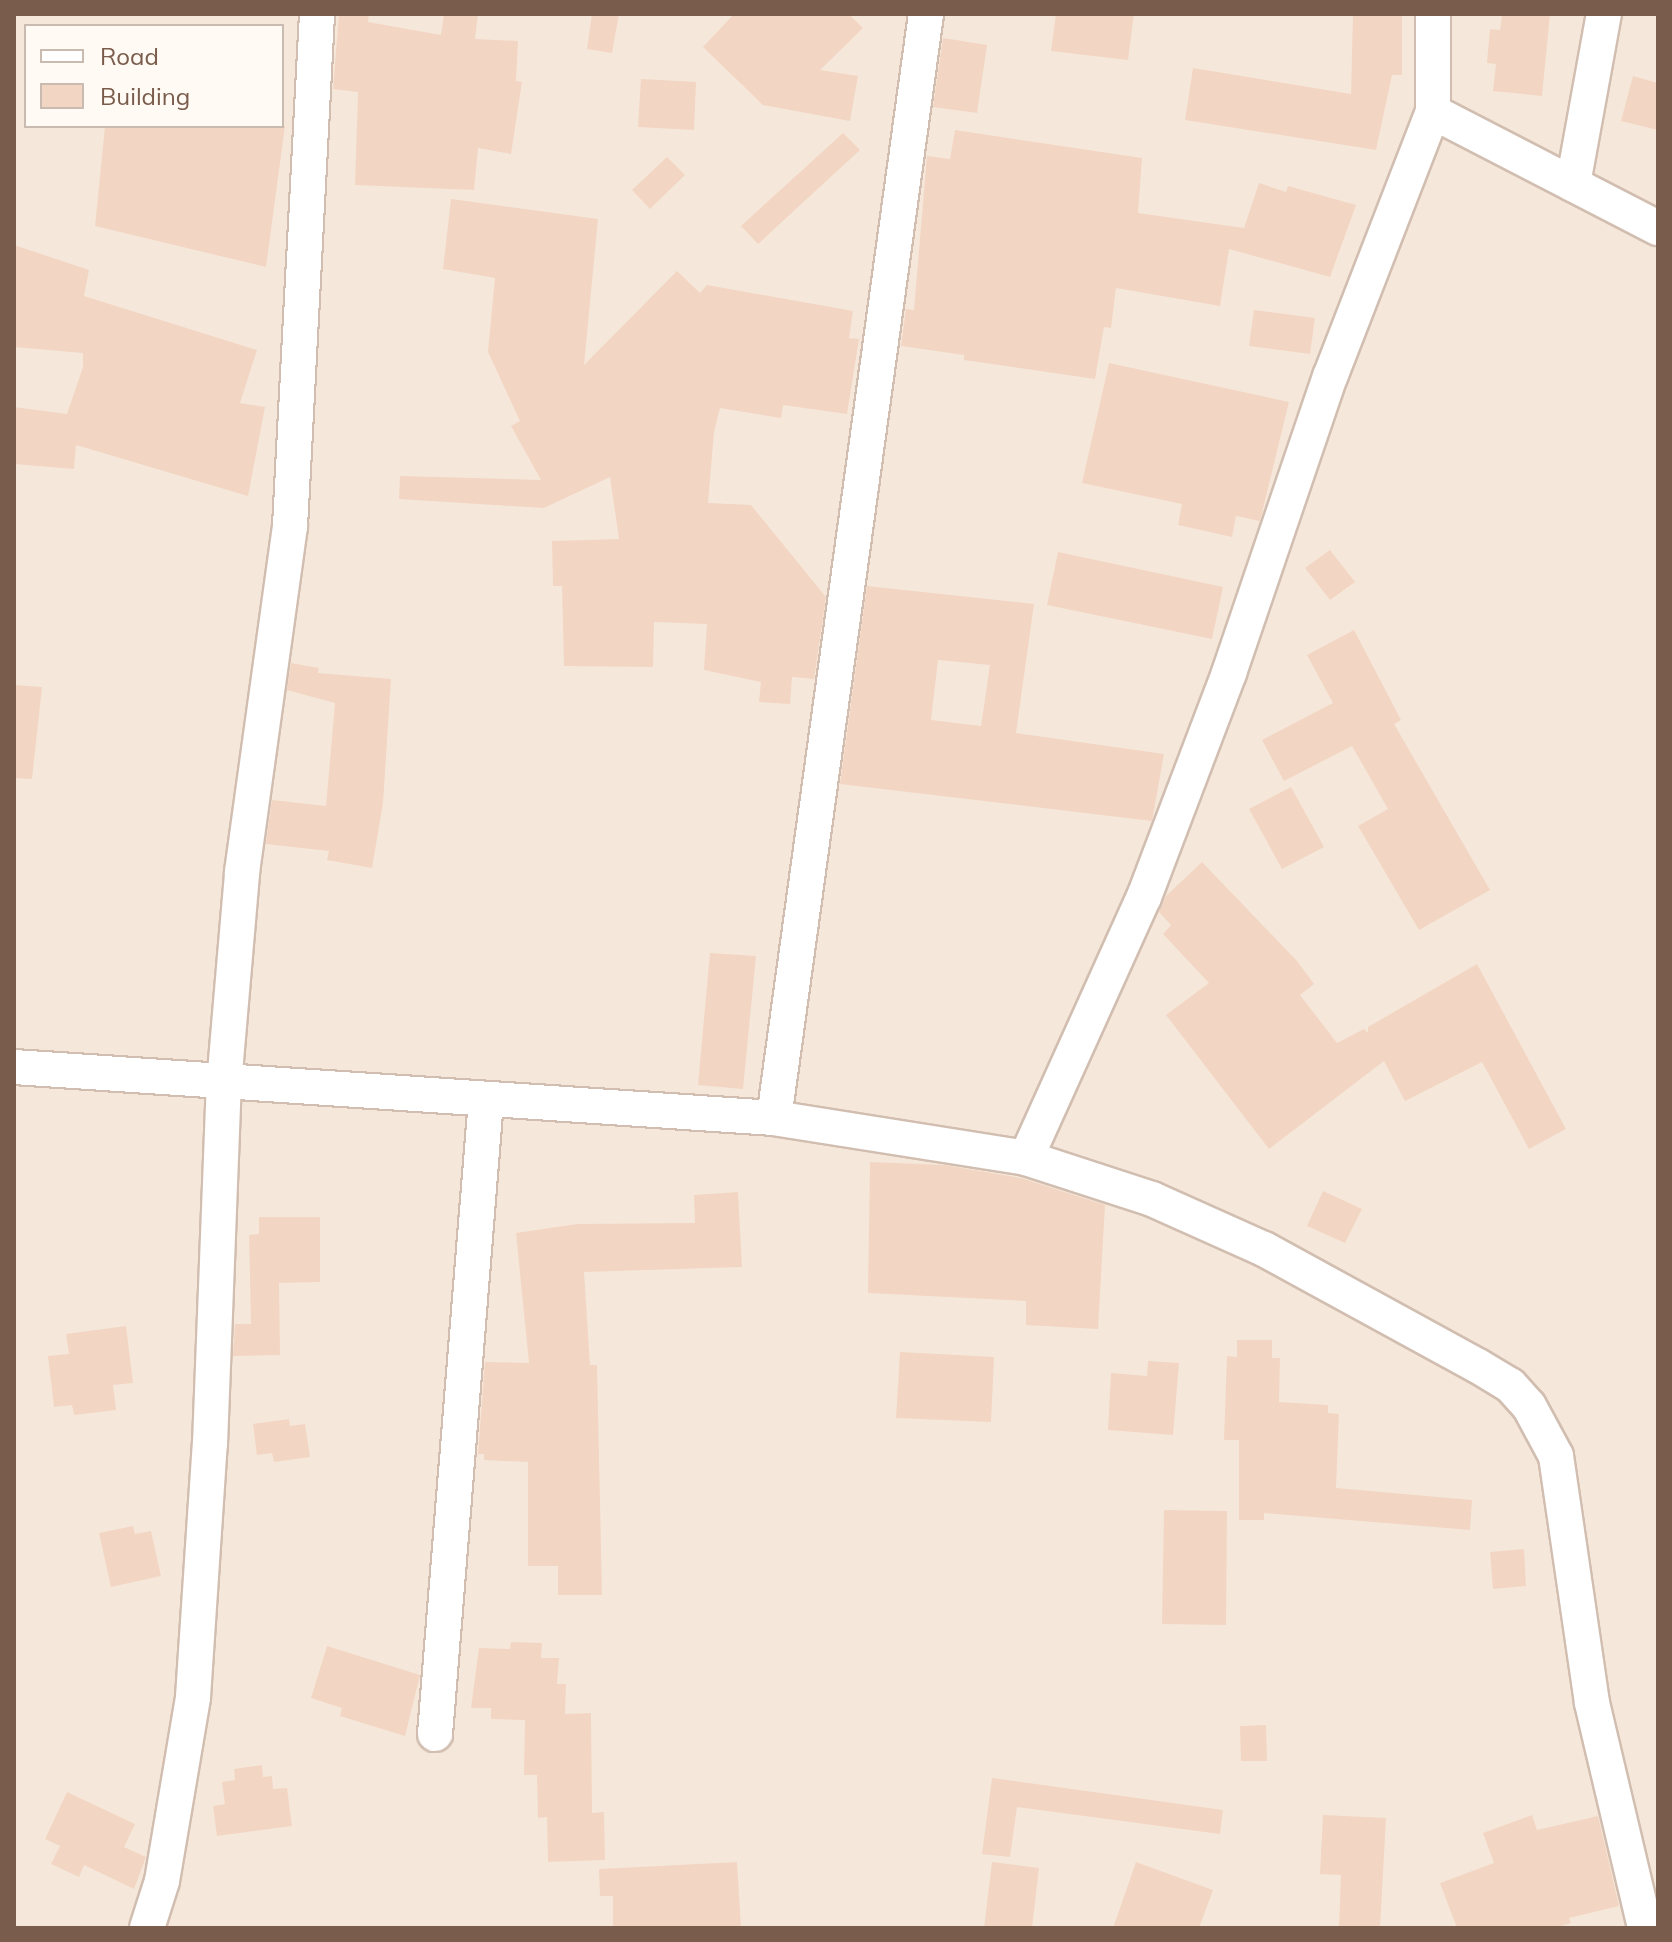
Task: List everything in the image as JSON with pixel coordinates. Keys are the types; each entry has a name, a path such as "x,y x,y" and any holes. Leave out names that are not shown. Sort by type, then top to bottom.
{"street":[{"path":"147,1928 162,1881 193,1697 210,1444 224,1084 242,872 290,526 317,14"},
{"path":"774,1118 926,14"},
{"path":"1026,1158 1144,897 1229,673 1330,377 1433,112 1433,14"},
{"path":"1573,184 1604,14"},
{"path":"1433,112 1658,228"},
{"path":"14,1067 224,1084 774,1118 1026,1158 1152,1199 1264,1249 1478,1366 1510,1385 1529,1406 1556,1456 1592,1703 1645,1928"},
{"path":"435,1734 486,1100"}],"shaded area":[{"path":"14,14 1658,14 1658,1928 14,1928"}],"building":[{"path":"339,14 369,14 368,22 441,35 444,14 478,14 475,39 518,41 516,81 522,82 511,154 478,148 474,190 355,185 358,92 333,89"},
{"path":"592,14 619,14 612,53 587,49"},
{"path":"734,14 849,14 863,28 820,70 858,76 850,121 763,105 703,47"},
{"path":"1056,14 1134,14 1128,60 1051,51"},
{"path":"1353,14 1402,14 1402,75 1392,75 1376,150 1185,120 1193,68 1351,94"},
{"path":"1502,14 1550,14 1542,96 1493,91 1496,64 1487,63 1490,29 1500,30"},
{"path":"943,38 987,45 977,113 933,107"},
{"path":"1633,76 1658,83 1658,130 1621,121"},
{"path":"641,79 696,82 694,130 638,127"},
{"path":"285,126 266,267 95,226 105,128"},
{"path":"955,130 1142,158 1138,213 1244,228 1259,183 1286,192 1288,186 1356,205 1330,277 1229,249 1220,306 1116,288 1111,328 1104,327 1095,379 964,360 964,355 901,346 906,309 914,310 927,156 950,159"},
{"path":"843,133 860,150 758,244 741,226"},
{"path":"667,157 685,175 650,209 632,190"},
{"path":"451,199 598,219 584,365 677,271 700,293 707,285 853,311 849,338 859,339 847,414 783,405 781,418 720,408 714,432 708,503 751,505 826,597 814,679 792,677 790,704 759,702 761,682 704,670 707,624 654,622 653,667 564,666 562,586 553,586 552,541 619,539 610,477 544,508 399,499 400,476 541,480 511,426 520,421 488,352 495,278 443,269"},
{"path":"14,245 89,270 84,296 257,350 240,403 265,407 248,496 76,445 74,469 14,464 14,407 67,414 83,367 83,353 14,347"},
{"path":"1254,310 1315,318 1310,354 1249,346"},
{"path":"1109,363 1289,402 1260,521 1236,516 1232,537 1178,525 1182,504 1082,483"},
{"path":"1330,550 1355,582 1330,600 1305,568"},
{"path":"1058,552 1223,587 1212,639 1047,605"},
{"path":"867,586 1034,604 1016,733 1164,754 1152,821 840,784","holes":["938,660 990,665 981,726 931,720"]},
{"path":"1354,630 1401,720 1394,724 1490,890 1419,930 1358,826 1388,809 1352,746 1284,781 1262,740 1333,703 1307,655"},
{"path":"291,663 319,668 318,673 391,679 383,803 372,868 327,860 329,851 266,844 272,800 326,806 335,703 287,690"},
{"path":"14,685 42,687 32,779 14,778"},
{"path":"1291,787 1324,847 1282,869 1249,809"},
{"path":"1202,862 1297,961 1314,984 1300,995 1337,1043 1364,1029 1368,1033 1368,1027 1477,964 1566,1129 1529,1149 1482,1062 1405,1101 1384,1061 1269,1149 1166,1015 1209,983 1163,934 1171,925 1159,912 1166,896"},
{"path":"710,953 756,956 743,1089 698,1085"},
{"path":"870,1162 944,1165 1021,1178 1105,1205 1098,1329 1026,1325 1026,1301 868,1293"},
{"path":"1323,1191 1362,1209 1345,1243 1307,1226"},
{"path":"738,1192 742,1267 584,1272 590,1365 597,1365 602,1595 558,1595 558,1566 528,1566 528,1462 484,1460 484,1454 478,1454 485,1362 529,1363 516,1233 577,1224 695,1223 694,1195"},
{"path":"259,1217 320,1217 320,1282 279,1283 280,1355 233,1356 235,1324 251,1324 249,1235 259,1234"},
{"path":"126,1326 133,1383 113,1385 116,1410 74,1415 72,1405 54,1407 48,1356 69,1354 66,1334"},
{"path":"1237,1340 1272,1340 1272,1358 1280,1358 1279,1402 1328,1405 1328,1413 1339,1414 1336,1488 1472,1500 1470,1530 1264,1513 1264,1520 1239,1520 1239,1440 1224,1440 1227,1356 1237,1357"},
{"path":"900,1352 994,1357 991,1422 896,1418"},
{"path":"1148,1361 1179,1363 1173,1435 1108,1430 1111,1373 1147,1376"},
{"path":"289,1419 290,1426 305,1424 310,1457 274,1462 272,1453 257,1455 253,1424"},
{"path":"1164,1510 1227,1511 1226,1625 1162,1624"},
{"path":"133,1526 135,1534 151,1531 161,1576 111,1587 99,1533"},
{"path":"1524,1549 1526,1586 1493,1589 1490,1552"},
{"path":"511,1642 542,1643 541,1658 559,1658 557,1684 566,1684 565,1714 591,1713 592,1813 604,1812 605,1860 548,1862 547,1817 538,1818 537,1775 524,1775 525,1720 491,1719 491,1708 471,1708 479,1648 510,1649"},
{"path":"327,1646 420,1675 405,1736 340,1716 342,1708 311,1698"},
{"path":"1266,1725 1267,1761 1241,1761 1240,1726"},
{"path":"262,1765 263,1777 272,1776 273,1789 287,1788 292,1826 217,1836 213,1806 225,1804 222,1782 235,1780 234,1769"},
{"path":"992,1778 1223,1810 1220,1834 1017,1807 1010,1857 982,1854"},
{"path":"67,1792 135,1824 124,1847 146,1857 134,1889 84,1865 79,1877 51,1864 60,1846 45,1839"},
{"path":"1323,1815 1386,1818 1380,1928 1339,1928 1341,1875 1320,1874"},
{"path":"1532,1815 1537,1830 1598,1816 1619,1906 1569,1918 1571,1923 1556,1928 1457,1928 1440,1883 1494,1863 1483,1833"},
{"path":"737,1862 741,1928 613,1928 613,1896 600,1896 599,1869"},
{"path":"992,1862 1039,1868 1032,1928 984,1928"},
{"path":"1136,1862 1213,1890 1199,1928 1113,1928"}]}
